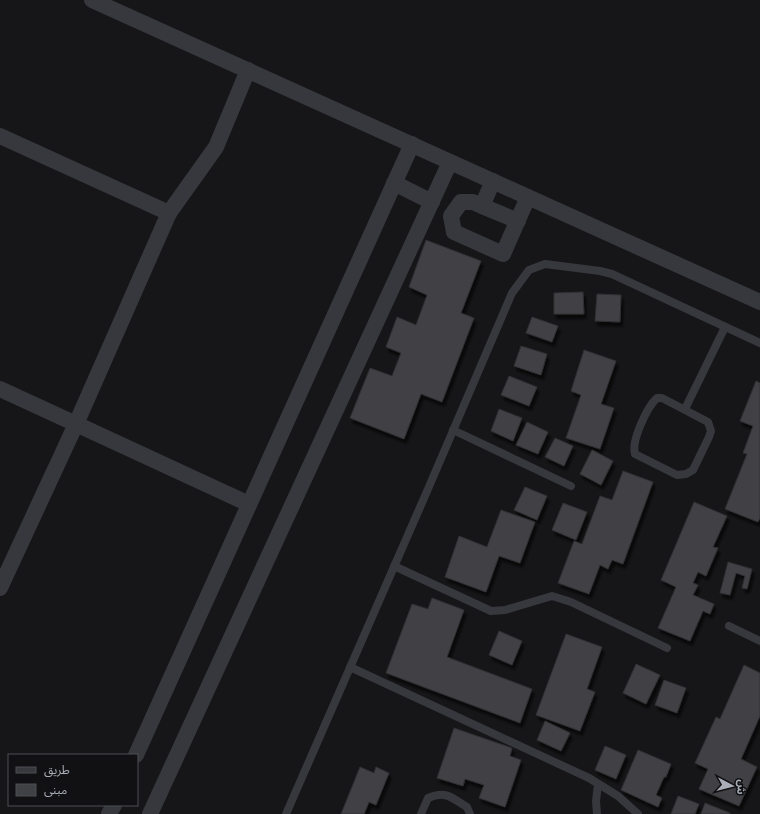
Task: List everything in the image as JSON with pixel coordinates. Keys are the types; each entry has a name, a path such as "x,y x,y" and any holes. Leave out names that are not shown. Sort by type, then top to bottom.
{"street":[{"path":"92,0 760,302"},
{"path":"0,588 76,424 169,213 216,147 248,70"},
{"path":"2,141 169,213"},
{"path":"136,754 412,144"},
{"path":"150,814 450,162"},
{"path":"482,206 493,181"},
{"path":"394,183 432,202"},
{"path":"518,221 473,202 461,202 451,216 454,232 504,254 518,221 528,197"},
{"path":"0,389 249,504"}],"lane":[{"path":"286,814 454,430 512,293 530,270 545,264 612,274 760,343"},
{"path":"685,409 725,327"},
{"path":"657,398 662,398 685,409 708,422 710,426 709,438 693,470 686,474 677,475 635,454 633,449 634,441 650,405 657,398"},
{"path":"454,430 572,486"},
{"path":"394,566 491,611 505,610 552,596 571,602 667,648"},
{"path":"729,626 760,641"},
{"path":"350,667 589,778 618,796 638,814"},
{"path":"597,814 596,801 598,784"},
{"path":"421,814 428,798 445,794 467,807 470,814"}],"building":[{"path":"426,240 481,261 461,313 474,318 442,402 421,394 404,439 350,418 370,368 392,376 401,353 386,347 397,317 416,325 427,295 409,287"},
{"path":"583,292 584,314 554,314 554,293"},
{"path":"597,294 621,295 620,322 595,321"},
{"path":"532,317 558,326 552,342 526,333"},
{"path":"521,346 547,354 541,375 514,366"},
{"path":"584,350 616,361 601,404 614,408 600,449 566,438 581,395 571,391"},
{"path":"509,376 537,387 529,406 501,395"},
{"path":"756,381 760,383 760,518 758,522 725,509 747,454 743,453 753,426 740,421"},
{"path":"499,409 522,418 513,441 491,431"},
{"path":"527,422 548,432 538,454 516,445"},
{"path":"555,438 573,446 564,466 545,457"},
{"path":"592,450 613,461 601,485 580,474"},
{"path":"623,471 653,482 623,564 612,560 608,569 600,565 589,594 558,583 574,541 582,544 600,496 612,500"},
{"path":"525,487 547,496 537,520 514,510"},
{"path":"694,502 727,516 713,547 718,548 706,576 698,572 693,583 698,585 693,595 714,604 710,614 703,611 690,641 658,628 676,587 661,580"},
{"path":"563,503 587,512 576,540 552,530"},
{"path":"501,510 535,522 520,563 499,556 486,592 445,577 459,536 487,547"},
{"path":"728,562 752,569 747,589 742,588 745,576 736,573 730,595 720,593"},
{"path":"432,598 464,610 447,657 532,689 520,723 386,673 412,604 428,609"},
{"path":"499,631 522,641 512,665 489,655"},
{"path":"566,634 602,647 587,689 595,692 580,731 536,715"},
{"path":"636,664 660,675 646,704 623,693"},
{"path":"744,665 760,673 760,716 741,759 757,767 739,806 699,789 708,769 695,763 716,717 720,719"},
{"path":"664,680 686,688 677,713 655,705"},
{"path":"545,721 570,733 561,751 537,740"},
{"path":"454,728 512,748 510,756 521,760 505,807 479,798 484,785 465,779 463,786 437,778"},
{"path":"605,746 626,755 616,779 595,770"},
{"path":"638,750 671,764 656,795 662,798 658,807 621,790"},
{"path":"360,767 374,773 376,767 389,773 376,805 369,802 364,814 341,814"},
{"path":"678,796 699,804 695,814 671,814"},
{"path":"705,803 730,813 730,814 701,814"}]}
